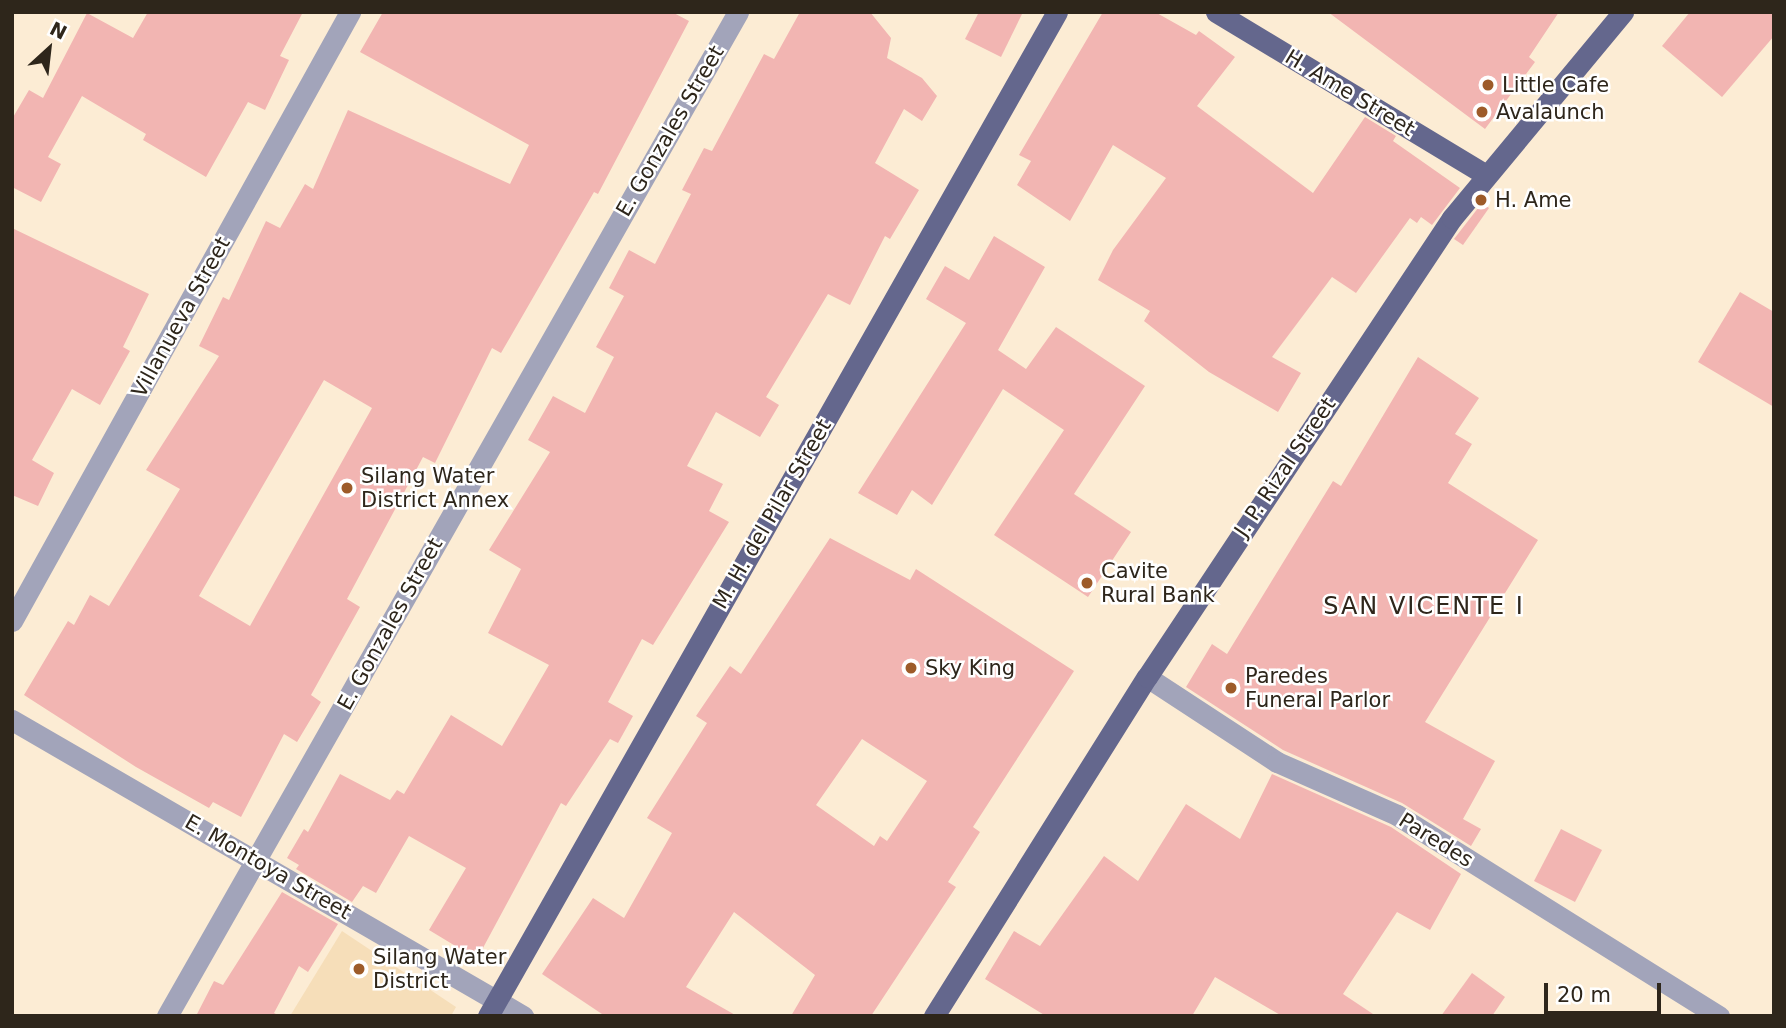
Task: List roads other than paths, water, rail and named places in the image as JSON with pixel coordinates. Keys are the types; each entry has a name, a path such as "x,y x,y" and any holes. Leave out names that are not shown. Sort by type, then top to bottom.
{"main road":[{"name":"M. H. del Pilar Street","path":"492,1008 1057,12"},
{"name":"H. Ame Street","path":"1216,12 1485,174"},
{"name":"J. P. Rizal Street","path":"934,1016 1147,677 1485,174 1623,12"}],"street":[{"name":"Villanueva Street","path":"12,621 350,12"},
{"name":"E. Gonzales Street","path":"167,1016 738,12"},
{"name":"Paredes","path":"1147,677 1278,762 1396,815 1719,1016"},
{"name":"E. Montoya Street","path":"12,720 257,860 492,1008 523,1016"}],"place":[{"name":"Little Cafe","path":"1488,85"},
{"name":"Avalaunch","path":"1482,112"},
{"name":"H. Ame","path":"1481,200"},
{"name":"Silang Water District Annex","path":"347,488"},
{"name":"Cavite Rural Bank","path":"1087,583"},
{"name":"Sky King","path":"911,668"},
{"name":"Paredes Funeral Parlor","path":"1231,688"},
{"name":"Silang Water District","path":"359,969"}],"district":[{"name":"SAN VICENTE I","path":"1424,607"}]}
